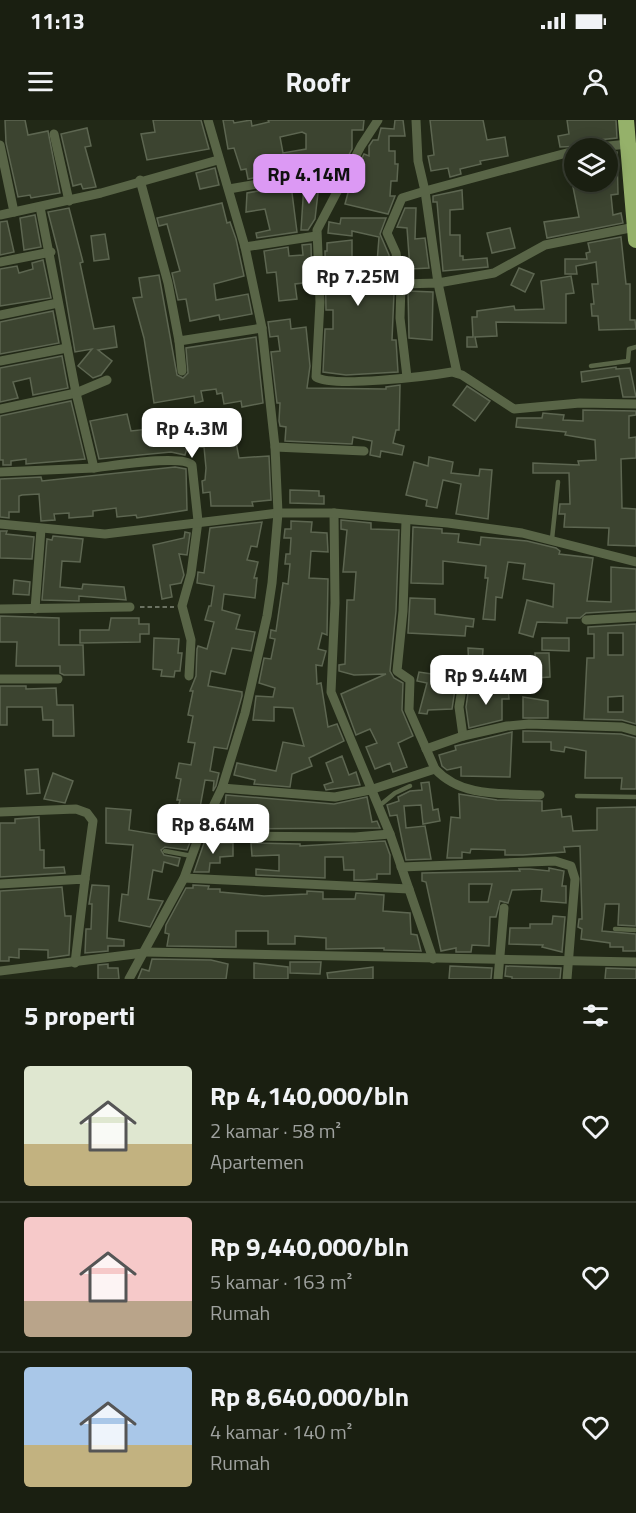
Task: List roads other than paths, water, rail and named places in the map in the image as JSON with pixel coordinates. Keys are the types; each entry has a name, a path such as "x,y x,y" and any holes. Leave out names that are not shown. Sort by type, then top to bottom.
{"highway":[{"path":"626,120 635,234"}],"street":[{"path":"129,979 184,878 199,836 222,788 245,713 267,616 278,513 275,447 262,328 245,247 208,120"},
{"path":"378,120 361,146 320,222 316,236 320,280 316,377 322,380 355,381 457,373 514,409 580,403 636,404"},
{"path":"416,120 418,161 425,191 438,283 457,373"},
{"path":"54,134 69,201"},
{"path":"618,145 628,144"},
{"path":"0,145 14,212"},
{"path":"407,377 400,318 401,284 396,253 387,233 402,198 564,154"},
{"path":"0,214 69,201 218,160"},
{"path":"229,189 297,177 345,177"},
{"path":"140,180 168,283 182,371"},
{"path":"40,207 51,252 58,303 76,393 94,468"},
{"path":"401,284 438,283 494,273 545,245 635,234"},
{"path":"245,247 316,236"},
{"path":"0,262 51,252"},
{"path":"0,315 58,303"},
{"path":"179,341 262,328"},
{"path":"0,361 67,348"},
{"path":"0,408 76,393 107,380"},
{"path":"275,447 364,451"},
{"path":"0,472 189,461 195,475 198,521 191,574 182,606 191,640 189,676"},
{"path":"0,524 105,534 278,513 334,513 448,523 552,539 636,562"},
{"path":"334,513 335,603 331,692 377,808 390,834 433,959"},
{"path":"406,520 403,611 398,671 410,680 409,710 435,769 451,784 466,790 540,795"},
{"path":"35,609 41,529"},
{"path":"0,609 130,607"},
{"path":"586,620 636,617"},
{"path":"0,679 58,679"},
{"path":"463,736 459,707 462,688 479,683 503,682"},
{"path":"426,749 463,736 529,724 622,727 636,731"},
{"path":"222,788 322,797 370,790 435,769"},
{"path":"0,812 76,809 87,813 93,821 75,963"},
{"path":"199,836 355,837 390,834"},
{"path":"401,867 564,862 574,872 567,979"},
{"path":"184,878 409,889"},
{"path":"0,884 86,879"},
{"path":"498,979 504,908"},
{"path":"0,971 75,963 144,952 636,962"}],"lane":[{"path":"591,366 628,361 629,349 636,347"},
{"path":"552,539 558,482"},
{"path":"377,808 395,793 410,786"},
{"path":"577,796 636,797"},
{"path":"165,851 192,856"},
{"path":"615,929 636,930"}]}
